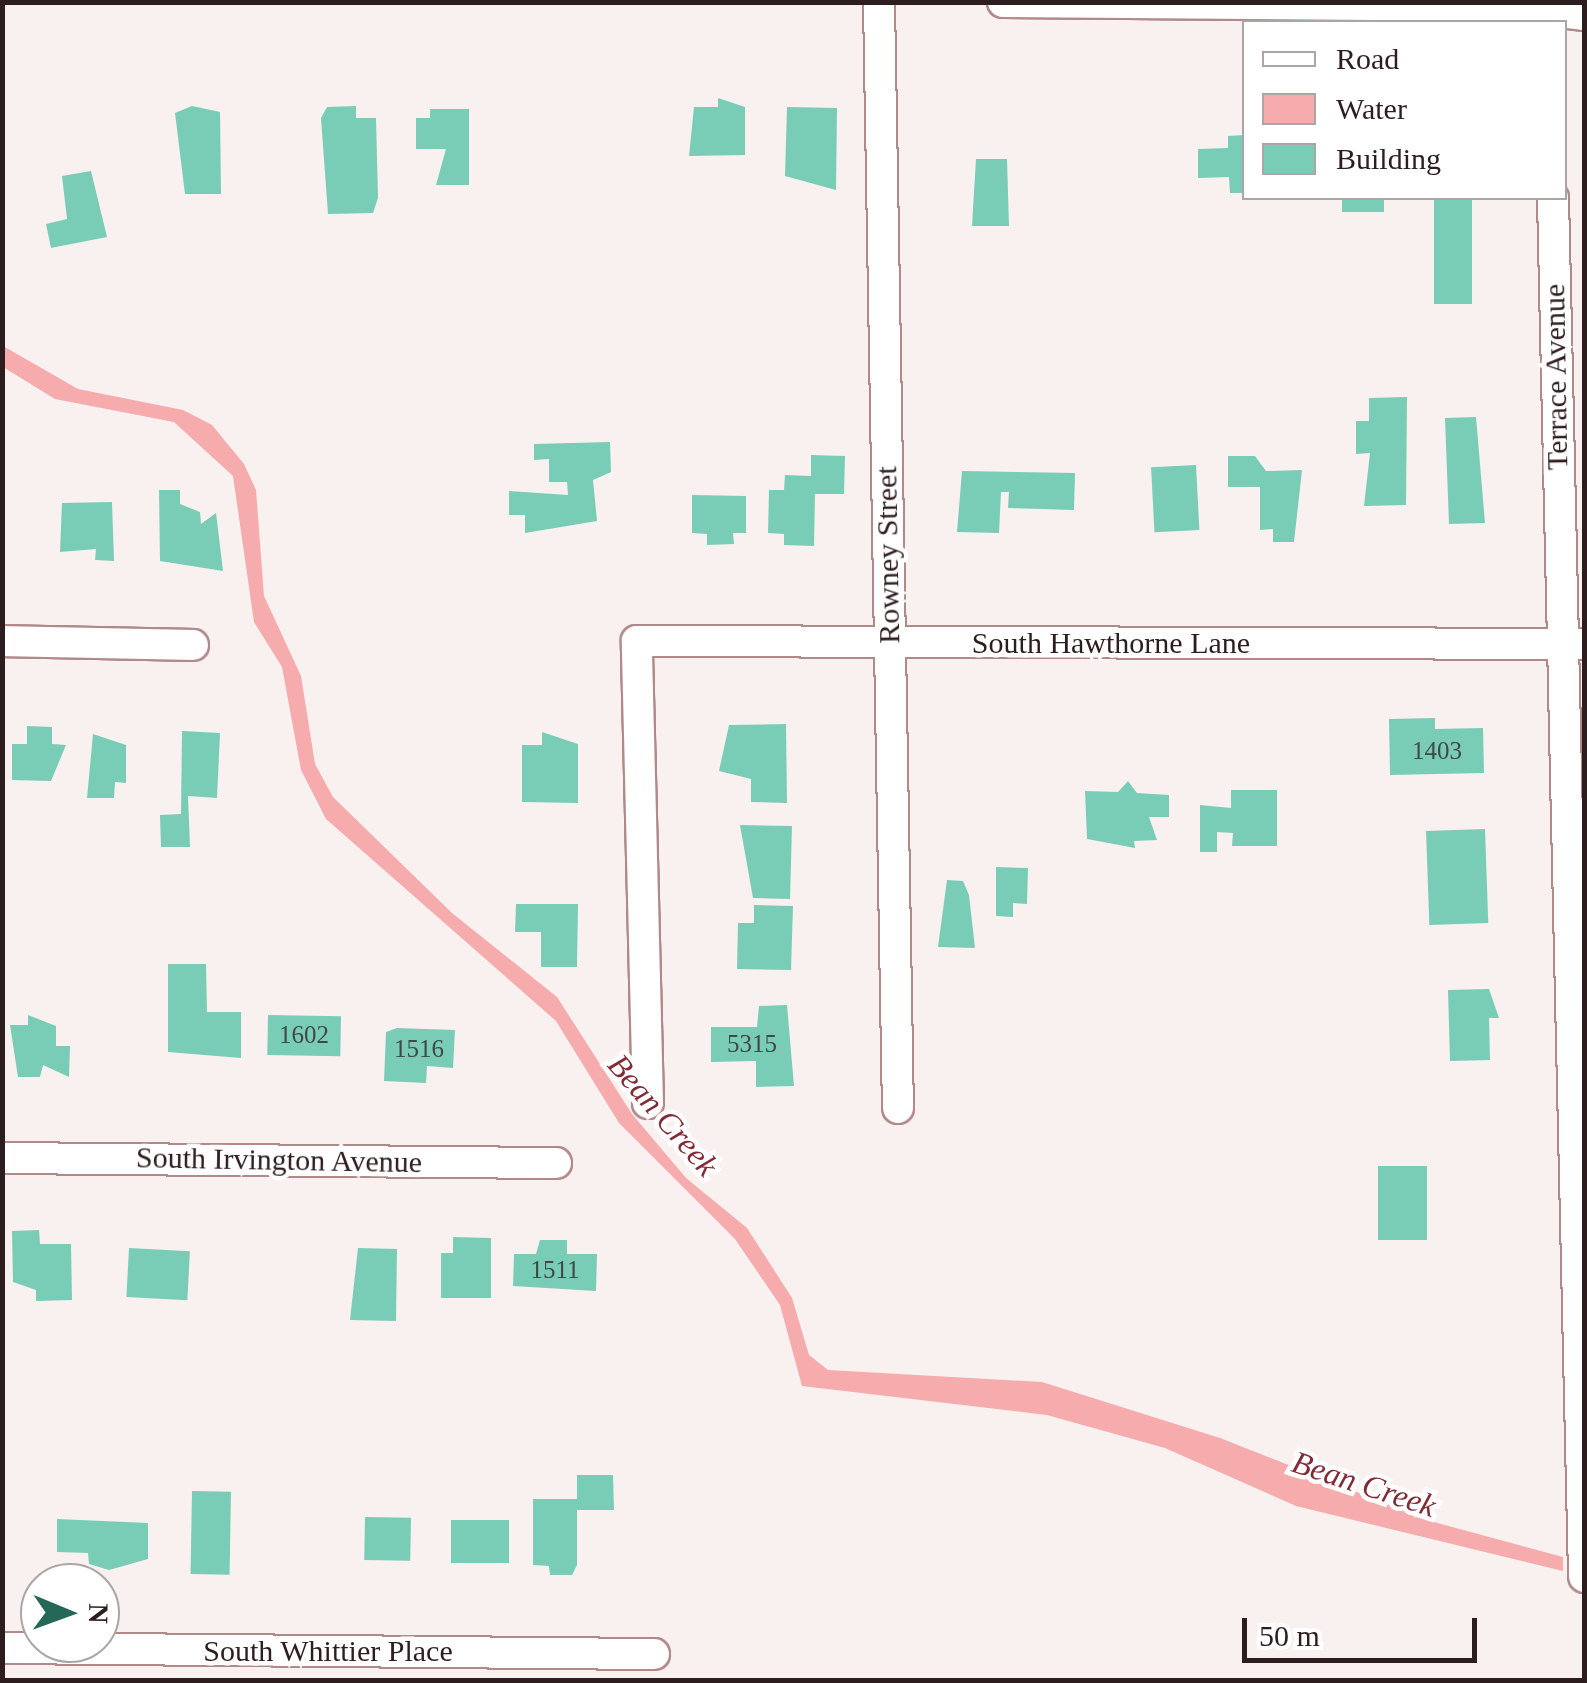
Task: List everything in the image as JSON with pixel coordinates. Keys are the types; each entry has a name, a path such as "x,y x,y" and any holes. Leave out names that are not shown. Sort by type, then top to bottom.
{"street":[{"name":"Rowney Street","path":"879,2 898,1108"},
{"path":"1003,2 1584,15"},
{"name":"Terrace Avenue","path":"1553,200 1573,644 1584,1576"},
{"name":"South Hawthorne Lane","path":"648,1103 637,640 1573,644"},
{"path":"2,641 193,645"},
{"name":"South Irvington Avenue","path":"2,1158 556,1163"},
{"name":"South Whittier Place","path":"2,1648 654,1654"}],"water":[{"path":"3,346 78,389 183,410 212,425 244,464 256,490 264,596 301,676 315,764 333,797 452,913 557,997 632,1114 686,1178 747,1228 792,1298 809,1355 828,1370 1042,1382 1220,1438 1430,1521 1563,1557 1563,1571 1296,1506 1165,1448 1047,1415 802,1386 780,1305 735,1239 619,1123 556,1021 326,819 301,770 282,667 254,622 233,476 174,422 55,399 3,367"}],"building":[{"path":"718,98 745,107 745,155 689,156 694,107 718,107"},
{"path":"192,106 220,112 221,194 185,194 175,113"},
{"path":"356,106 356,118 376,118 378,198 373,213 328,214 321,118 327,107"},
{"path":"787,107 837,108 836,190 785,176"},
{"path":"430,109 469,109 469,185 436,185 446,149 416,149 416,118 430,118"},
{"path":"1242,135 1242,193 1230,193 1229,177 1198,178 1198,149 1228,148 1228,136"},
{"path":"976,159 1007,159 1009,226 972,226"},
{"path":"91,171 107,237 51,248 46,224 67,219 62,176"},
{"path":"1342,200 1384,200 1384,212 1342,212"},
{"path":"1434,200 1472,200 1472,304 1434,304"},
{"path":"1407,397 1406,505 1364,506 1370,453 1356,454 1356,421 1369,421 1369,398"},
{"path":"1476,417 1485,523 1449,524 1445,418"},
{"path":"610,442 611,472 593,480 597,521 525,533 525,515 509,515 509,491 568,495 567,482 549,482 549,459 534,460 534,444"},
{"path":"811,455 845,456 844,494 815,494 814,546 784,545 784,534 768,533 769,490 784,490 785,475 811,476"},
{"path":"1228,456 1255,456 1266,471 1302,470 1294,542 1273,542 1273,529 1260,530 1260,487 1228,487"},
{"path":"1196,465 1199,530 1154,532 1151,467"},
{"path":"962,471 1075,473 1074,510 1008,508 1009,492 1001,492 999,533 957,532"},
{"path":"159,490 180,490 180,504 200,512 201,524 216,513 223,571 160,561"},
{"path":"692,495 746,496 746,533 733,533 734,544 707,545 707,534 692,533"},
{"path":"112,502 114,561 95,560 96,549 60,552 62,503"},
{"path":"1435,718 1435,729 1483,728 1484,773 1390,775 1389,719"},
{"path":"786,724 787,803 751,802 751,779 719,771 729,725"},
{"path":"27,726 52,727 52,744 66,745 51,781 12,780 12,744 27,744"},
{"path":"182,731 220,733 217,798 188,796 190,847 161,847 160,815 181,814"},
{"path":"542,732 578,744 578,803 522,802 522,745 542,745"},
{"path":"93,734 126,745 126,783 115,782 114,798 87,798"},
{"path":"1128,781 1137,793 1169,795 1169,817 1149,817 1157,840 1134,841 1135,848 1087,839 1085,791 1118,792"},
{"path":"1231,790 1277,790 1277,846 1232,846 1233,833 1217,832 1217,852 1200,852 1200,805 1231,808"},
{"path":"740,825 792,826 790,899 753,898"},
{"path":"1485,829 1488,923 1429,925 1426,831"},
{"path":"996,867 1028,868 1027,904 1013,903 1013,917 996,916"},
{"path":"947,880 963,881 969,895 975,948 938,947"},
{"path":"516,904 578,904 577,967 541,967 541,932 515,932"},
{"path":"754,905 793,906 791,970 737,969 738,923 754,923"},
{"path":"168,964 206,964 207,1012 241,1012 241,1058 168,1052"},
{"path":"1489,989 1499,1018 1489,1018 1490,1060 1450,1061 1448,990"},
{"path":"787,1005 794,1086 756,1087 756,1061 711,1062 711,1027 757,1027 759,1006"},
{"path":"28,1015 56,1026 56,1046 70,1046 69,1077 43,1065 40,1077 18,1077 10,1025 28,1025"},
{"path":"268,1015 341,1016 340,1056 267,1055"},
{"path":"397,1028 455,1030 453,1068 427,1066 426,1083 384,1081 386,1032"},
{"path":"1378,1166 1427,1166 1427,1240 1378,1240"},
{"path":"39,1230 40,1244 71,1244 72,1300 36,1301 36,1290 13,1282 12,1231"},
{"path":"453,1237 491,1238 491,1298 441,1298 441,1253 453,1253"},
{"path":"540,1240 567,1240 567,1254 597,1254 596,1291 513,1286 514,1254 536,1254"},
{"path":"129,1248 190,1251 187,1300 126,1297"},
{"path":"358,1248 397,1249 396,1321 350,1320"},
{"path":"577,1475 613,1475 614,1510 577,1510 577,1565 572,1575 550,1575 549,1566 533,1565 533,1499 577,1499"},
{"path":"192,1491 231,1492 230,1575 191,1574"},
{"path":"365,1517 411,1518 410,1561 364,1560"},
{"path":"57,1519 148,1523 148,1559 120,1567 120,1563 89,1563 88,1553 57,1552"},
{"path":"451,1520 509,1520 509,1563 451,1563"}],"water label":[{"name":"Bean Creek","path":"663,1115"},
{"name":"Bean Creek","path":"1364,1484"}]}
